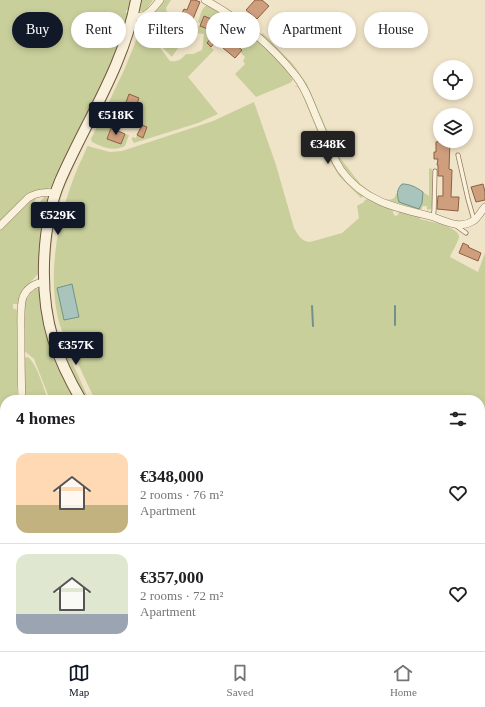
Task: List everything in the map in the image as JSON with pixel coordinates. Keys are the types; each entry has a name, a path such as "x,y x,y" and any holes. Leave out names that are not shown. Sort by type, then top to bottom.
{"main road":[{"path":"78,395 53,339 48,313 45,282 46,239 56,193 69,162 114,70 124,45 136,0"}],"street":[{"path":"132,18 146,16 160,0"},
{"path":"205,0 230,15 253,32 271,48 288,67 303,87 337,163 342,171 367,195 386,204 433,217 454,225 461,225 474,220 485,207"},
{"path":"0,226 28,198 42,193 56,193"},
{"path":"22,395 22,302 24,295 32,286 37,283 45,282"}],"lane":[{"path":"458,154 474,220"},
{"path":"433,217 435,171"},
{"path":"454,225 466,233"}],"green space":[{"path":"0,0 131,0 129,10 126,10 126,12 71,12 71,48 118,48 54,186 47,189 35,198 36,200 34,201 36,204 44,197 47,197 49,202 39,273 25,288 18,304 13,304 13,308 17,310 17,395 0,395"},
{"path":"139,0 153,0 145,12 139,10"},
{"path":"163,0 171,0 166,8 167,12 154,12"},
{"path":"207,5 218,12 206,12 206,17 204,16 201,24 198,22 205,6"},
{"path":"126,13 129,14 126,23"},
{"path":"198,26 206,28 206,48 212,48 214,50 188,77 218,114 198,123 134,143 132,137 136,138 137,135 143,138 147,127 120,116 116,126 112,125 107,138 121,144 125,134 129,135 125,146 112,149 92,142 91,139 106,108 108,109 110,105 108,104 134,46 134,48 160,48 170,61 177,61 186,54 193,54 202,50 204,34 198,33"},
{"path":"263,33 268,38 268,42 261,35"},
{"path":"260,43 286,68 293,80 290,83 256,97 235,74 245,64 243,61 245,57 240,52 243,48 260,48"},
{"path":"163,48 178,48 172,57"},
{"path":"273,48 278,48 293,64 307,84 338,155 360,183 369,191 383,198 394,198 397,193 398,199 422,202 423,192 429,196 429,168 432,169 431,209 427,210 426,206 423,206 421,211 377,198 356,183 351,175 340,164 307,89 308,88 303,80"},
{"path":"293,86 297,86 302,89 324,142 363,196 361,198 339,176 326,153 302,94 298,87"},
{"path":"254,102 276,165 294,228 302,239 310,242 342,233 359,218 357,206 368,198 393,209 395,216 398,215 399,211 420,217 420,219 449,227 454,230 458,233 459,237 450,257 478,272 485,253 485,395 93,395 65,338 74,332 64,336 58,320 55,300 54,261 60,222 71,184 78,167 88,146 110,152 122,151 213,121"},
{"path":"82,145 83,146 65,185 57,211 48,274 50,238 58,202 65,179"},
{"path":"38,289 41,292 75,395 48,395 34,359 24,350 25,302 31,291"},
{"path":"59,340 61,341 87,395 84,395 70,369"},
{"path":"28,357 31,360 46,395 24,395 24,358"}],"water":[{"path":"402,184 413,186 423,192 422,203 419,209 399,202 398,193"},
{"path":"72,284 79,317 64,320 57,288"}],"building":[{"path":"191,0 200,2 196,12 183,12 184,9 187,10"},
{"path":"255,0 262,0 269,6 260,16 260,12 248,12 246,10"},
{"path":"204,16 206,17 206,28 200,26"},
{"path":"223,48 240,48 242,50 235,58"},
{"path":"129,94 139,98 134,112 124,108"},
{"path":"142,125 147,127 143,138 137,135"},
{"path":"111,128 125,134 121,144 107,139"},
{"path":"436,148 450,148 449,169 452,170 451,197 459,197 458,211 437,209 438,196 443,196 443,176 438,176 438,159 434,159 434,152 436,152"},
{"path":"483,184 485,200 476,202 471,187"},
{"path":"463,243 481,253 478,261 459,253"}],"waterway":[{"path":"312,306 313,326"},
{"path":"395,306 395,325"}]}
